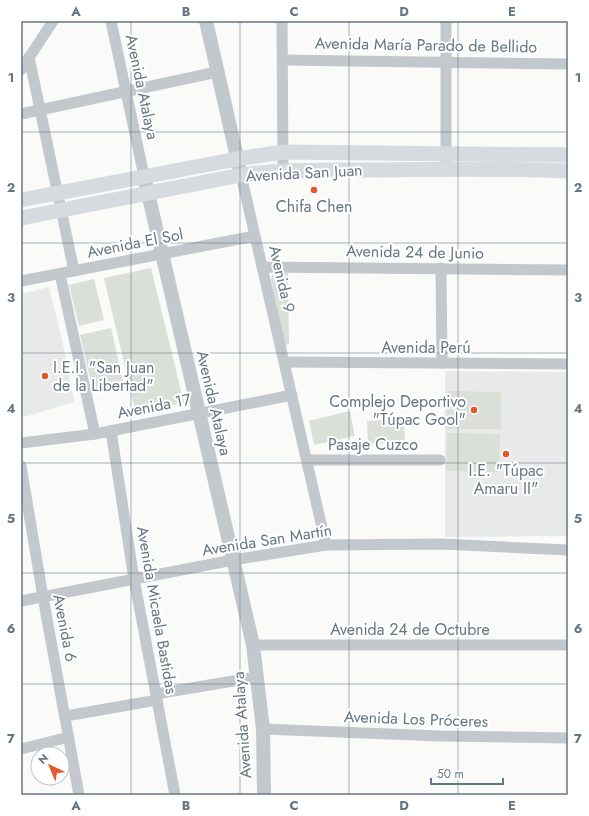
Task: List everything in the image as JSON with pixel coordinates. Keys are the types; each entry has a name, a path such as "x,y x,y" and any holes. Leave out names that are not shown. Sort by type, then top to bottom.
{"main road":[{"name":"Avenida San Juan","path":"21,200 144,176 283,152 568,155"},
{"name":"Avenida San Juan","path":"21,218 241,175 283,171 530,169 568,172"}],"street":[{"path":"21,70 53,21"},
{"name":"Avenida Atalaya","path":"111,21 144,176 253,645 263,729 264,795"},
{"name":"Avenida 9","path":"206,21 326,544"},
{"path":"282,21 283,171"},
{"path":"446,21 446,169"},
{"path":"29,57 74,271"},
{"name":"Avenida María Parado de Bellido","path":"283,60 446,61 568,64"},
{"path":"21,114 217,72"},
{"name":"Avenida El Sol","path":"21,281 255,236"},
{"name":"Avenida 24 de Junio","path":"262,267 568,270"},
{"path":"441,268 442,363"},
{"path":"60,274 95,434"},
{"name":"Avenida Perú","path":"284,362 568,364"},
{"name":"Avenida 17","path":"21,444 95,434 292,395"},
{"name":"Avenida Micaela Bastidas","path":"110,431 134,579 175,795"},
{"name":"Pasaje Cuzco","path":"307,460 440,460"},
{"name":"Avenida 6","path":"21,466 43,597 80,795"},
{"name":"Avenida San Martín","path":"21,601 233,560 326,544 442,544 568,550"},
{"name":"Avenida 24 de Octubre","path":"253,645 568,645"},
{"path":"66,716 257,677"},
{"name":"Avenida Los Próceres","path":"263,729 440,736 568,738"},
{"path":"21,749 69,737"}],"shaded area":[{"path":"151,268 184,403 136,413 104,278"},
{"path":"275,273 288,273 289,344 285,345 271,279 272,275"},
{"path":"94,279 104,320 79,326 69,285"},
{"name":"I.E.I. \"San Juan de la Libertad\"","path":"49,287 62,339 74,402 24,417 21,407 21,294"},
{"path":"111,328 124,384 93,391 80,335"},
{"name":"I.E. \"Túpac Amaru II\"","path":"445,371 568,372 568,536 445,537"},
{"name":"Complejo Deportivo \"Túpac Gool\"","path":"447,391 501,392 501,429 447,429"},
{"path":"350,411 355,436 314,445 309,421"},
{"path":"404,419 405,443 368,444 367,421"},
{"path":"447,433 500,434 499,472 446,471"}],"place":[{"name":"Chifa Chen","path":"314,190"},
{"name":"I.E.I. \"San Juan de la Libertad\"","path":"45,376"},
{"name":"Complejo Deportivo \"Túpac Gool\"","path":"474,410"},
{"name":"I.E. \"Túpac Amaru II\"","path":"506,454"}]}
